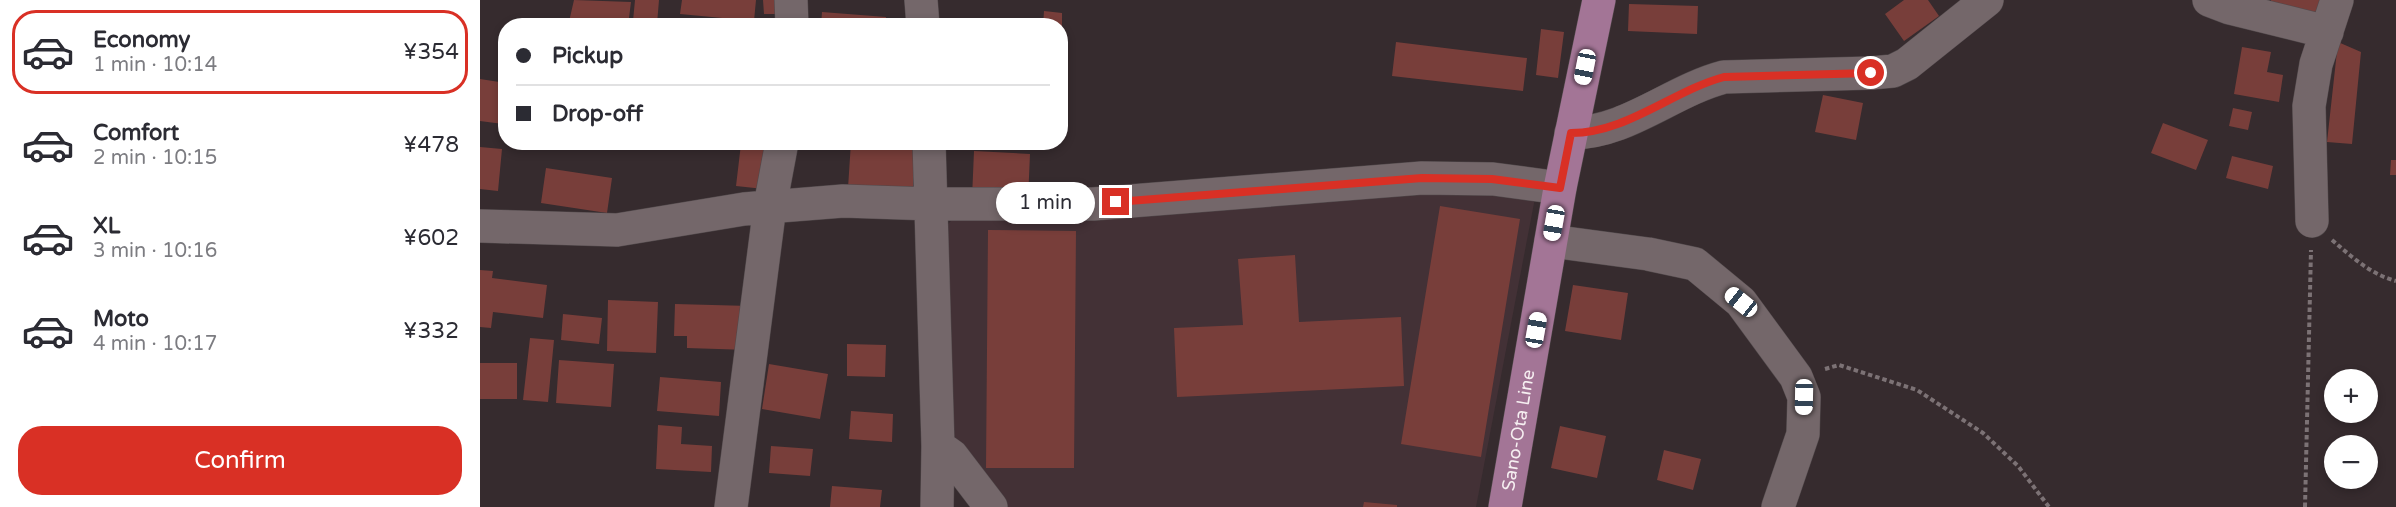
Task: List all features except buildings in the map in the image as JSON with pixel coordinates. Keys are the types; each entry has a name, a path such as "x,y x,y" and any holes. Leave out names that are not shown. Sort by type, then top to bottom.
{"main road":[{"name":"Sano-Ota Line","path":"1505,507 1560,188 1599,0"}],"street":[{"path":"791,0 792,18"},
{"path":"921,0 922,18"},
{"path":"1571,133 1589,133 1611,127 1704,83 1724,77 1893,71 1907,64 1987,0"},
{"path":"2209,0 2229,8 2327,32"},
{"path":"2312,221 2308,106 2316,64 2337,0"},
{"path":"731,507 770,206 780,150"},
{"path":"929,150 938,446 937,507"},
{"path":"480,226 617,230 770,206 843,201 932,204 1094,204 1422,178 1492,179 1560,188"},
{"path":"1551,241 1648,254 1695,264 1741,302 1796,377 1804,397 1803,434 1778,507"},
{"path":"938,446 952,456 991,507"}],"path":[{"path":"2312,221 2361,264 2385,278 2396,281"},
{"path":"2305,507 2312,221"},
{"path":"1796,377 1839,365 1917,390 1983,434 2018,466 2049,507"}],"shaded area":[{"path":"1440,192 1535,198 1476,507 1004,507 953,441 947,225 958,214"}],"route":[{"path":"1116,202 1207,197 1324,184 1422,178 1492,179 1560,188 1571,133 1589,133 1611,127 1704,83 1724,77 1871,73"}]}
